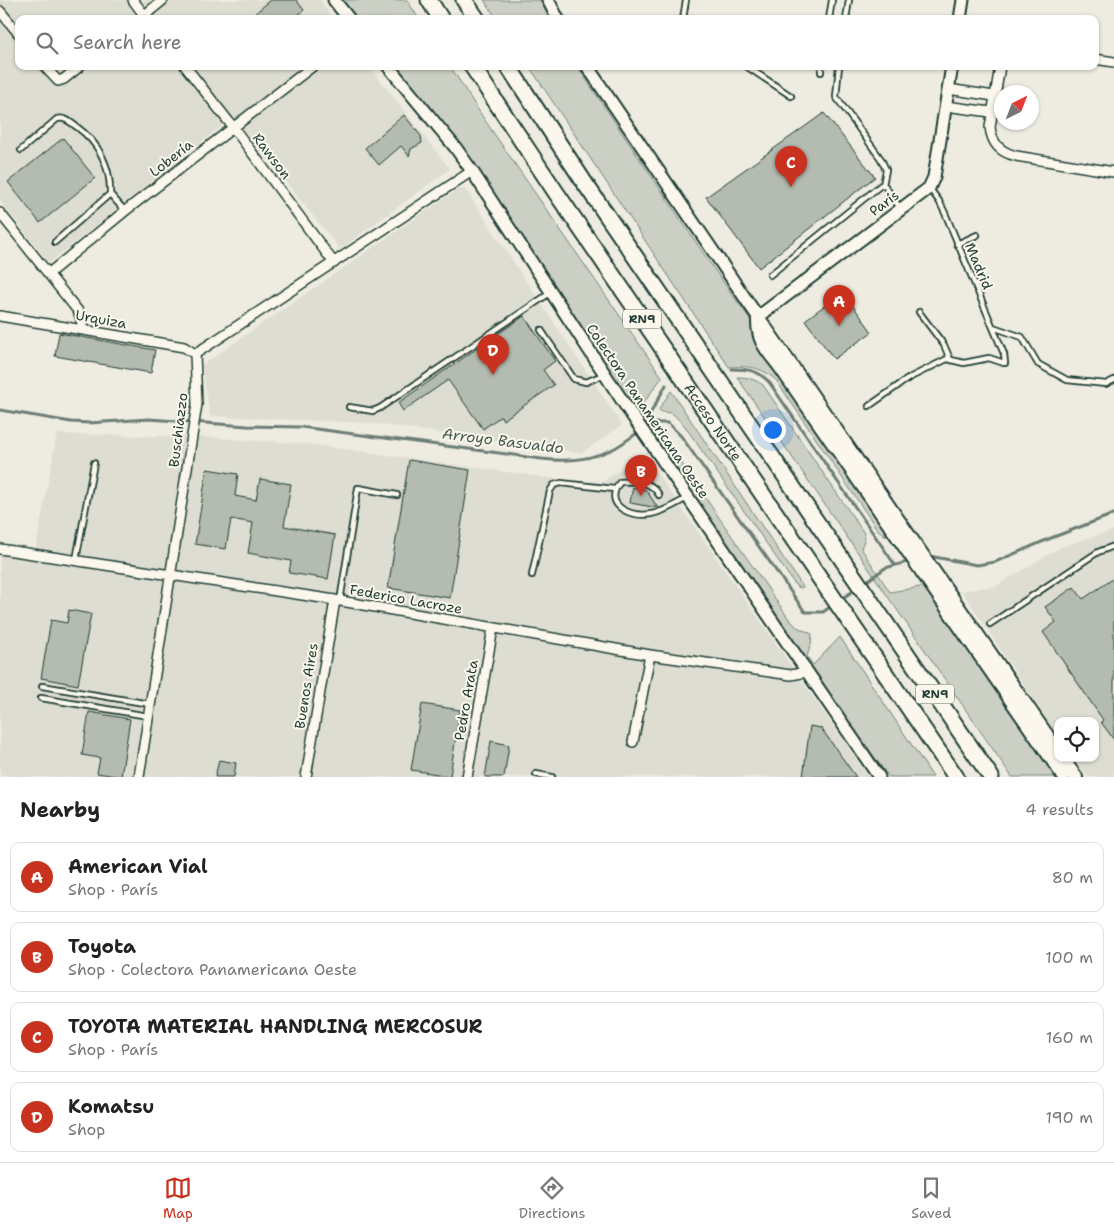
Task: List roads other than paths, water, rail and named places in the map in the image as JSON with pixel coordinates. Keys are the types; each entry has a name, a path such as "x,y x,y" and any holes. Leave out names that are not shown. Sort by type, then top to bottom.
{"highway":[{"path":"429,0 438,15"},
{"path":"464,0 473,15"},
{"name":"Acceso Norte","path":"475,70 562,202 956,777"},
{"name":"Acceso Norte","path":"511,70 586,185 991,777"}],"main road":[{"path":"758,317 1064,777"},
{"path":"940,589 1054,746"},
{"path":"1065,762 1076,777"}],"street":[{"path":"133,0 142,15"},
{"path":"147,15 163,0"},
{"path":"334,0 346,15"},
{"path":"548,0 556,15"},
{"path":"961,15 964,0"},
{"path":"0,10 15,29"},
{"path":"1099,60 1114,62"},
{"path":"48,70 58,82 75,70"},
{"name":"Rawson","path":"188,70 334,263"},
{"name":"Lobería","path":"48,274 308,70"},
{"name":"Colectora Panamericana Oeste","path":"391,70 455,147 472,171 650,443 879,777"},
{"path":"590,70 758,317"},
{"path":"929,188 934,177 951,70"},
{"path":"996,85 999,70"},
{"path":"948,89 994,96 991,112 991,136 998,148 1006,153 1114,172"},
{"path":"945,106 991,112"},
{"path":"195,354 472,171"},
{"name":"París","path":"758,317 929,188"},
{"path":"0,213 78,311 83,330"},
{"name":"Urquiza","path":"0,316 184,347 195,354"},
{"name":"Buschiazzo","path":"139,777 197,404 195,354"},
{"name":"Federico Lacroze","path":"0,549 337,600 650,655 791,674 806,672"},
{"name":"Buenos Aires","path":"306,777 337,600"},
{"name":"Pedro Arata","path":"467,777 493,628"},
{"path":"633,742 650,655"}],"lane":[{"path":"684,15 686,0"},
{"path":"830,15 832,0"},
{"path":"847,15 849,0"},
{"path":"752,70 791,96"},
{"path":"770,275 883,185 885,166 836,97 839,70"},
{"path":"21,150 56,119 63,118 87,134 98,146 111,181 110,194 125,212"},
{"path":"883,185 901,210"},
{"name":"Madrid","path":"929,188 939,201 958,244 1004,354 1005,361 1004,364 989,358 964,364 950,359"},
{"path":"55,242 110,194"},
{"path":"958,244 977,235"},
{"path":"350,407 373,411 380,408 551,292"},
{"path":"869,406 909,378 950,359 944,345 919,312"},
{"path":"993,327 1022,336 1038,364 1068,380 1106,384 1114,380"},
{"path":"540,330 574,379 586,382 604,374"},
{"path":"76,561 94,463"},
{"path":"659,495 655,488 632,481 620,482 614,489 613,496 616,504 626,512 650,515 688,498"},
{"path":"532,574 550,490 554,485 561,483 614,489"},
{"path":"337,600 358,488 397,495"},
{"path":"990,624 1098,552 1114,546"},
{"path":"42,686 150,704"},
{"path":"41,698 148,716"},
{"path":"536,774 552,777"}],"waterway":[{"path":"732,369 752,371 761,375 769,382 895,565"},
{"path":"647,428 650,414 666,385"},
{"name":"Arroyo Basualdo","path":"0,410 71,422 89,423 149,419 247,426 301,427 552,460 589,458 613,449 651,425 668,423 681,436 805,612 823,612 833,605"},
{"name":"Arroyo Basualdo","path":"929,556 977,565 995,562 1114,514"},
{"name":"Arroyo Basualdo","path":"863,584 885,568 911,561"},
{"name":"Arroyo Basualdo","path":"840,600 856,589"}],"place":[{"name":"TOYOTA MATERIAL HANDLING MERCOSUR","path":"791,187"},
{"name":"American Vial","path":"839,326"},
{"name":"Komatsu","path":"493,375"},
{"name":"Toyota","path":"641,496"}]}
